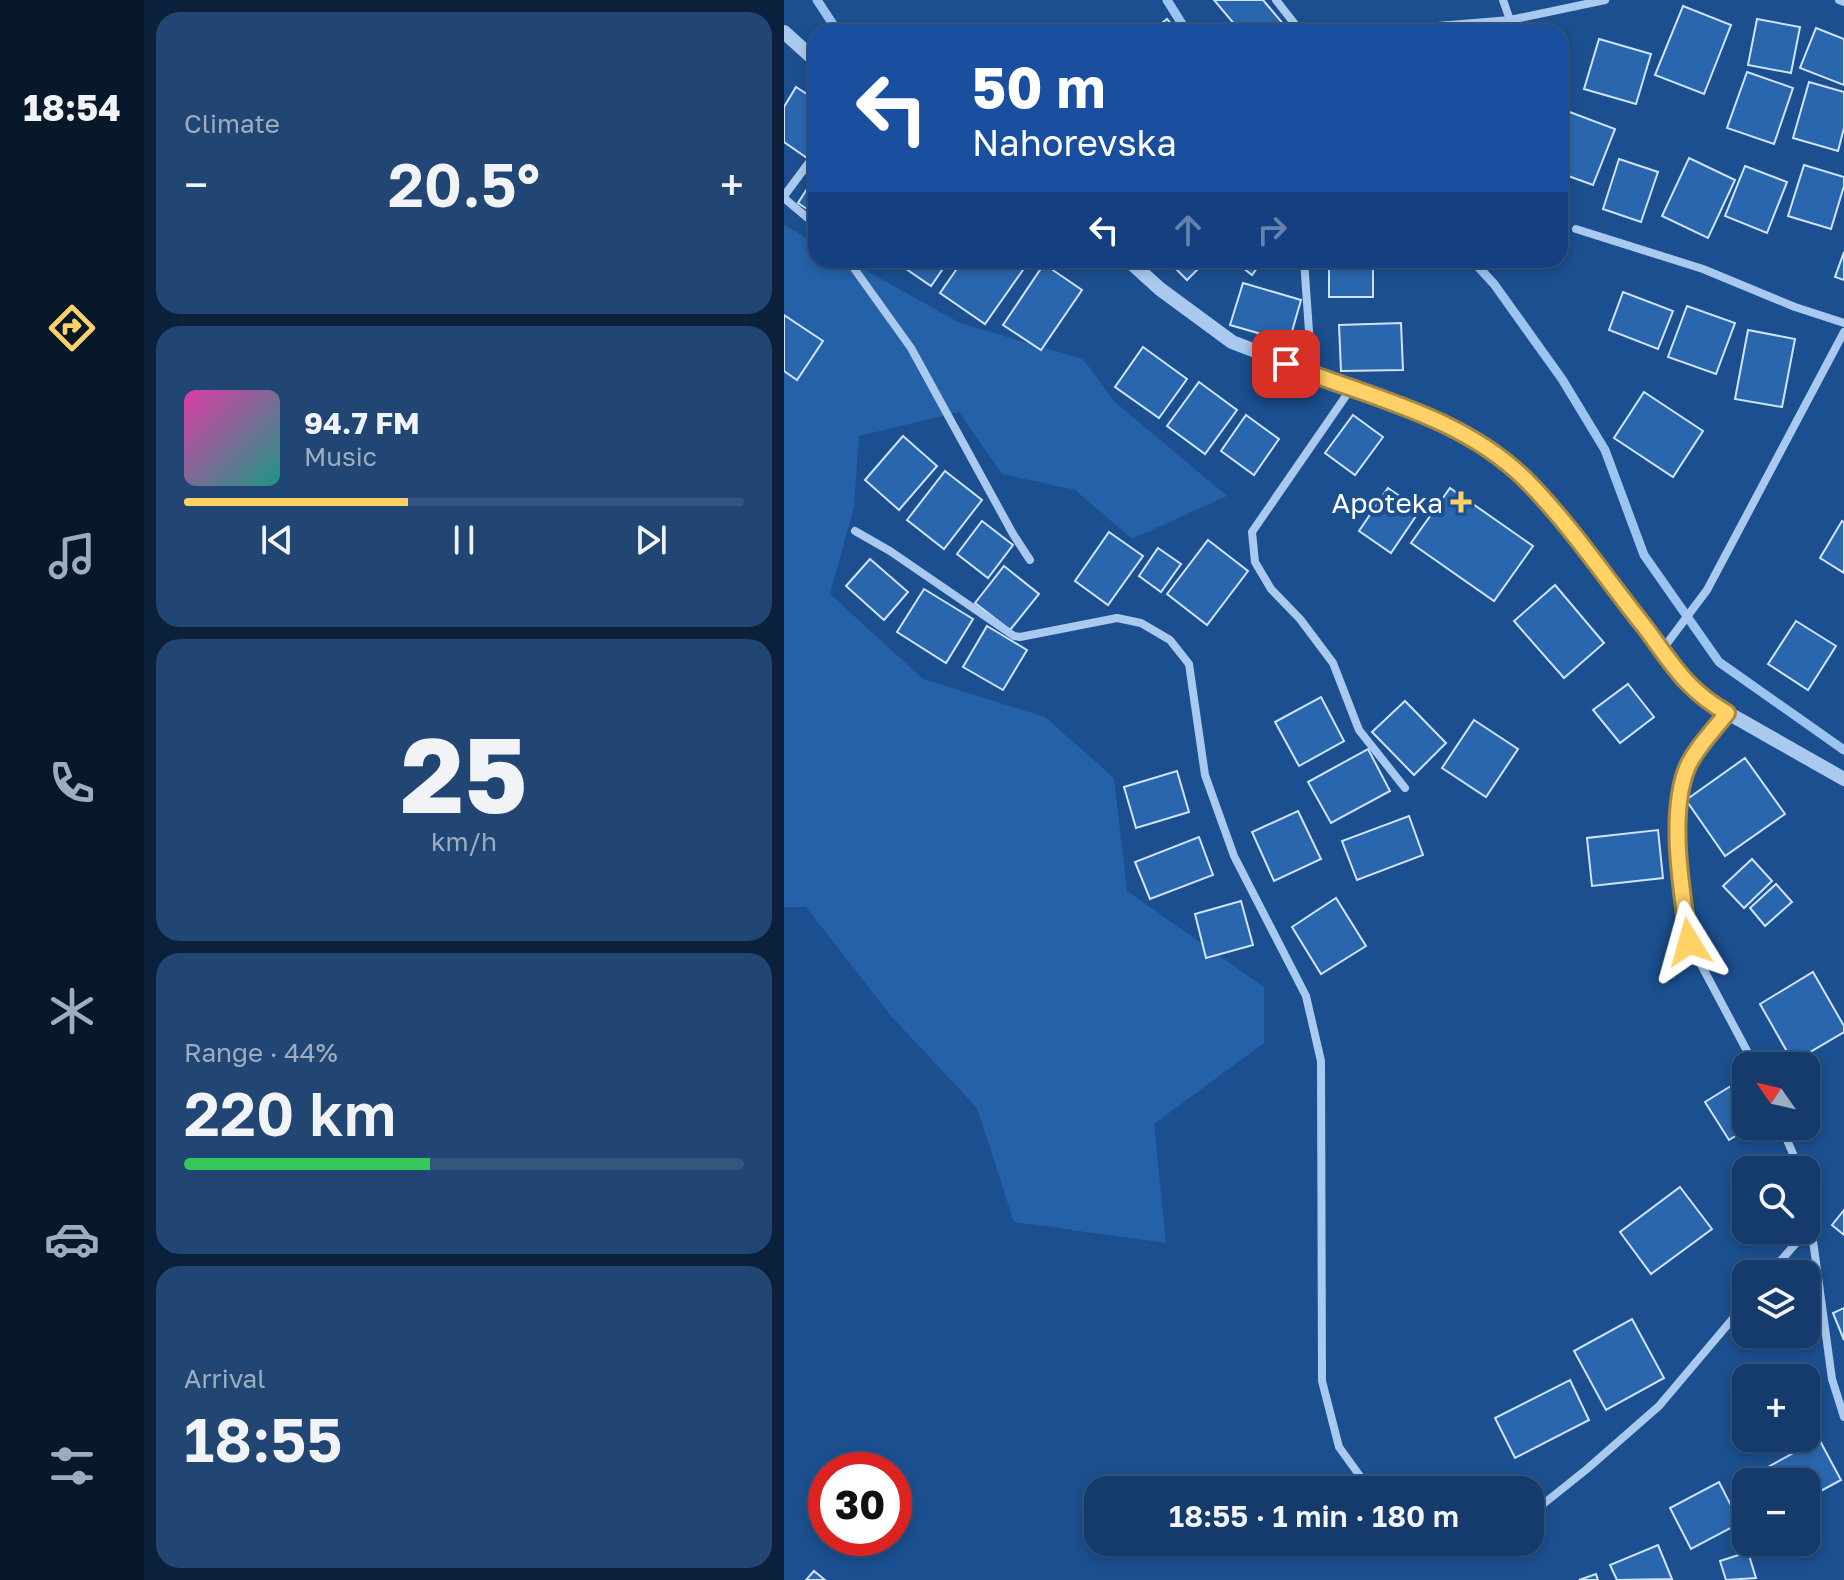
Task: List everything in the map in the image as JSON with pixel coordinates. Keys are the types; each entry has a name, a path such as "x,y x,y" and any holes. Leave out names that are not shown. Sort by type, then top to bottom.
{"street":[{"path":"1276,0 1295,24"},
{"path":"1503,0 1510,20"},
{"path":"1462,24 1510,20 1605,0"},
{"path":"784,32 808,54"},
{"path":"808,164 784,197 808,218"},
{"path":"1576,229 1703,269 1795,307 1844,323"},
{"path":"854,268 911,348 1030,560"},
{"path":"1137,268 1232,342 1439,421 1482,444 1525,479 1682,679 1705,700 1844,779"},
{"path":"1305,268 1312,375"},
{"path":"1662,650 1707,590 1844,332"},
{"path":"1353,387 1252,532 1255,562 1271,589 1300,619 1333,663 1359,730 1405,788"},
{"path":"855,531 890,551 1014,636 1117,618 1141,623 1170,640 1189,664 1205,775 1234,856 1306,996 1321,1061 1322,1381 1339,1447 1360,1476"},
{"path":"1727,713 1687,768 1679,805 1679,867 1689,942 1748,1052"},
{"path":"1781,1260 1795,1244"},
{"path":"1813,1244 1832,1379 1844,1417"},
{"path":"1544,1503 1659,1406 1732,1320"}],"shaded area":[{"path":"784,225 808,238 808,268 861,268 960,323 1083,359 1115,402 1227,496 1132,539 1075,490 1002,474 959,412 859,436 854,507 830,594 923,679 1045,717 1114,778 1127,891 1264,987 1264,1043 1154,1124 1166,1243 1014,1222 977,1108 891,1016 806,907 784,907"}],"building":[{"path":"1214,0 1263,0 1283,24 1234,24"},
{"path":"1683,6 1731,25 1704,94 1655,75"},
{"path":"1757,19 1800,27 1791,73 1748,65"},
{"path":"1816,28 1844,39 1844,85 1800,68"},
{"path":"1599,39 1651,54 1636,104 1584,89"},
{"path":"1747,72 1793,88 1774,144 1727,128"},
{"path":"1809,82 1844,92 1844,128 1838,151 1793,138"},
{"path":"796,87 808,95 807,158 784,142 784,107"},
{"path":"1568,111 1615,129 1593,185 1568,176"},
{"path":"1689,158 1735,180 1708,238 1662,216"},
{"path":"1619,159 1658,172 1641,222 1603,209"},
{"path":"1804,165 1844,177 1831,229 1788,216"},
{"path":"1745,166 1787,182 1767,233 1725,216"},
{"path":"808,187 808,210 798,203"},
{"path":"1844,252 1844,280 1835,277"},
{"path":"905,268 943,268 931,286"},
{"path":"957,268 1024,268 985,324 940,293"},
{"path":"1041,268 1050,268 1082,290 1041,350 1003,325"},
{"path":"1175,268 1199,268 1187,280"},
{"path":"1243,268 1257,268 1252,275"},
{"path":"1329,268 1373,268 1373,297 1329,297"},
{"path":"1243,283 1301,300 1289,342 1230,325"},
{"path":"1623,292 1673,311 1658,349 1609,330"},
{"path":"1687,306 1735,323 1716,374 1668,357"},
{"path":"784,315 823,341 797,380 784,371"},
{"path":"1401,323 1403,370 1341,371 1339,325"},
{"path":"1748,330 1795,339 1782,407 1735,399"},
{"path":"1143,347 1187,379 1159,418 1115,387"},
{"path":"1199,382 1237,410 1205,454 1167,426"},
{"path":"1644,392 1703,431 1673,477 1614,438"},
{"path":"1246,415 1279,439 1254,475 1221,451"},
{"path":"1353,415 1383,437 1355,475 1325,453"},
{"path":"903,436 937,466 899,510 865,480"},
{"path":"945,471 982,500 944,549 907,520"},
{"path":"1388,488 1420,510 1391,553 1359,531"},
{"path":"1450,488 1533,546 1494,601 1411,543"},
{"path":"982,521 1013,545 988,578 957,554"},
{"path":"1844,522 1844,573 1820,558"},
{"path":"1109,532 1143,556 1108,605 1075,581"},
{"path":"1208,540 1248,571 1207,625 1167,594"},
{"path":"1158,548 1181,564 1161,592 1139,576"},
{"path":"870,559 908,592 884,620 846,586"},
{"path":"1004,566 1039,594 1010,630 975,603"},
{"path":"1555,585 1604,643 1564,678 1514,621"},
{"path":"924,589 973,619 946,663 897,632"},
{"path":"1796,621 1836,646 1808,690 1768,664"},
{"path":"987,626 1027,650 1003,690 963,667"},
{"path":"1628,684 1654,717 1620,743 1593,710"},
{"path":"1321,697 1344,741 1299,766 1275,722"},
{"path":"1405,701 1446,743 1414,775 1372,732"},
{"path":"1474,720 1518,749 1486,797 1442,768"},
{"path":"1368,749 1390,791 1331,823 1308,782"},
{"path":"1745,758 1785,814 1725,856 1686,800"},
{"path":"1177,771 1189,812 1136,828 1124,787"},
{"path":"1298,811 1321,859 1274,881 1252,832"},
{"path":"1409,816 1423,855 1357,880 1342,841"},
{"path":"1658,830 1663,878 1592,886 1587,838"},
{"path":"1199,837 1213,875 1150,899 1135,862"},
{"path":"1752,859 1772,881 1744,908 1723,886"},
{"path":"1776,884 1792,902 1765,926 1750,908"},
{"path":"1336,898 1366,946 1321,974 1292,927"},
{"path":"1241,901 1253,945 1206,958 1195,914"},
{"path":"1813,972 1844,1026 1844,1032 1810,1052 1787,1052 1760,1004"},
{"path":"1732,1085 1732,1138 1729,1140 1705,1102"},
{"path":"1680,1187 1712,1229 1651,1274 1620,1232"},
{"path":"1844,1210 1844,1235 1832,1225"},
{"path":"1844,1308 1844,1340 1833,1313"},
{"path":"1632,1319 1664,1378 1606,1410 1574,1351"},
{"path":"1570,1380 1589,1420 1515,1458 1495,1418"},
{"path":"1820,1441 1841,1480 1820,1491 1820,1468 1766,1468 1795,1452 1820,1452"},
{"path":"1719,1482 1732,1507 1732,1527 1691,1549 1670,1508"},
{"path":"1658,1545 1672,1579 1617,1580 1610,1565"},
{"path":"1749,1556 1756,1578 1726,1580 1720,1561"},
{"path":"814,1571 825,1580 806,1580"},
{"path":"1596,1574 1598,1580 1579,1580"}],"waterway":[{"path":"817,0 833,24"},
{"path":"1167,0 1182,24"},
{"path":"1479,268 1562,379 1605,450 1644,555 1719,662 1844,750"}],"place":[{"name":"Apoteka","path":"1461,502"}],"route":[{"path":"1286,364 1439,421 1482,444 1525,479 1570,532 1682,679 1705,700 1727,713 1687,768 1679,805 1679,867 1689,942"}]}
